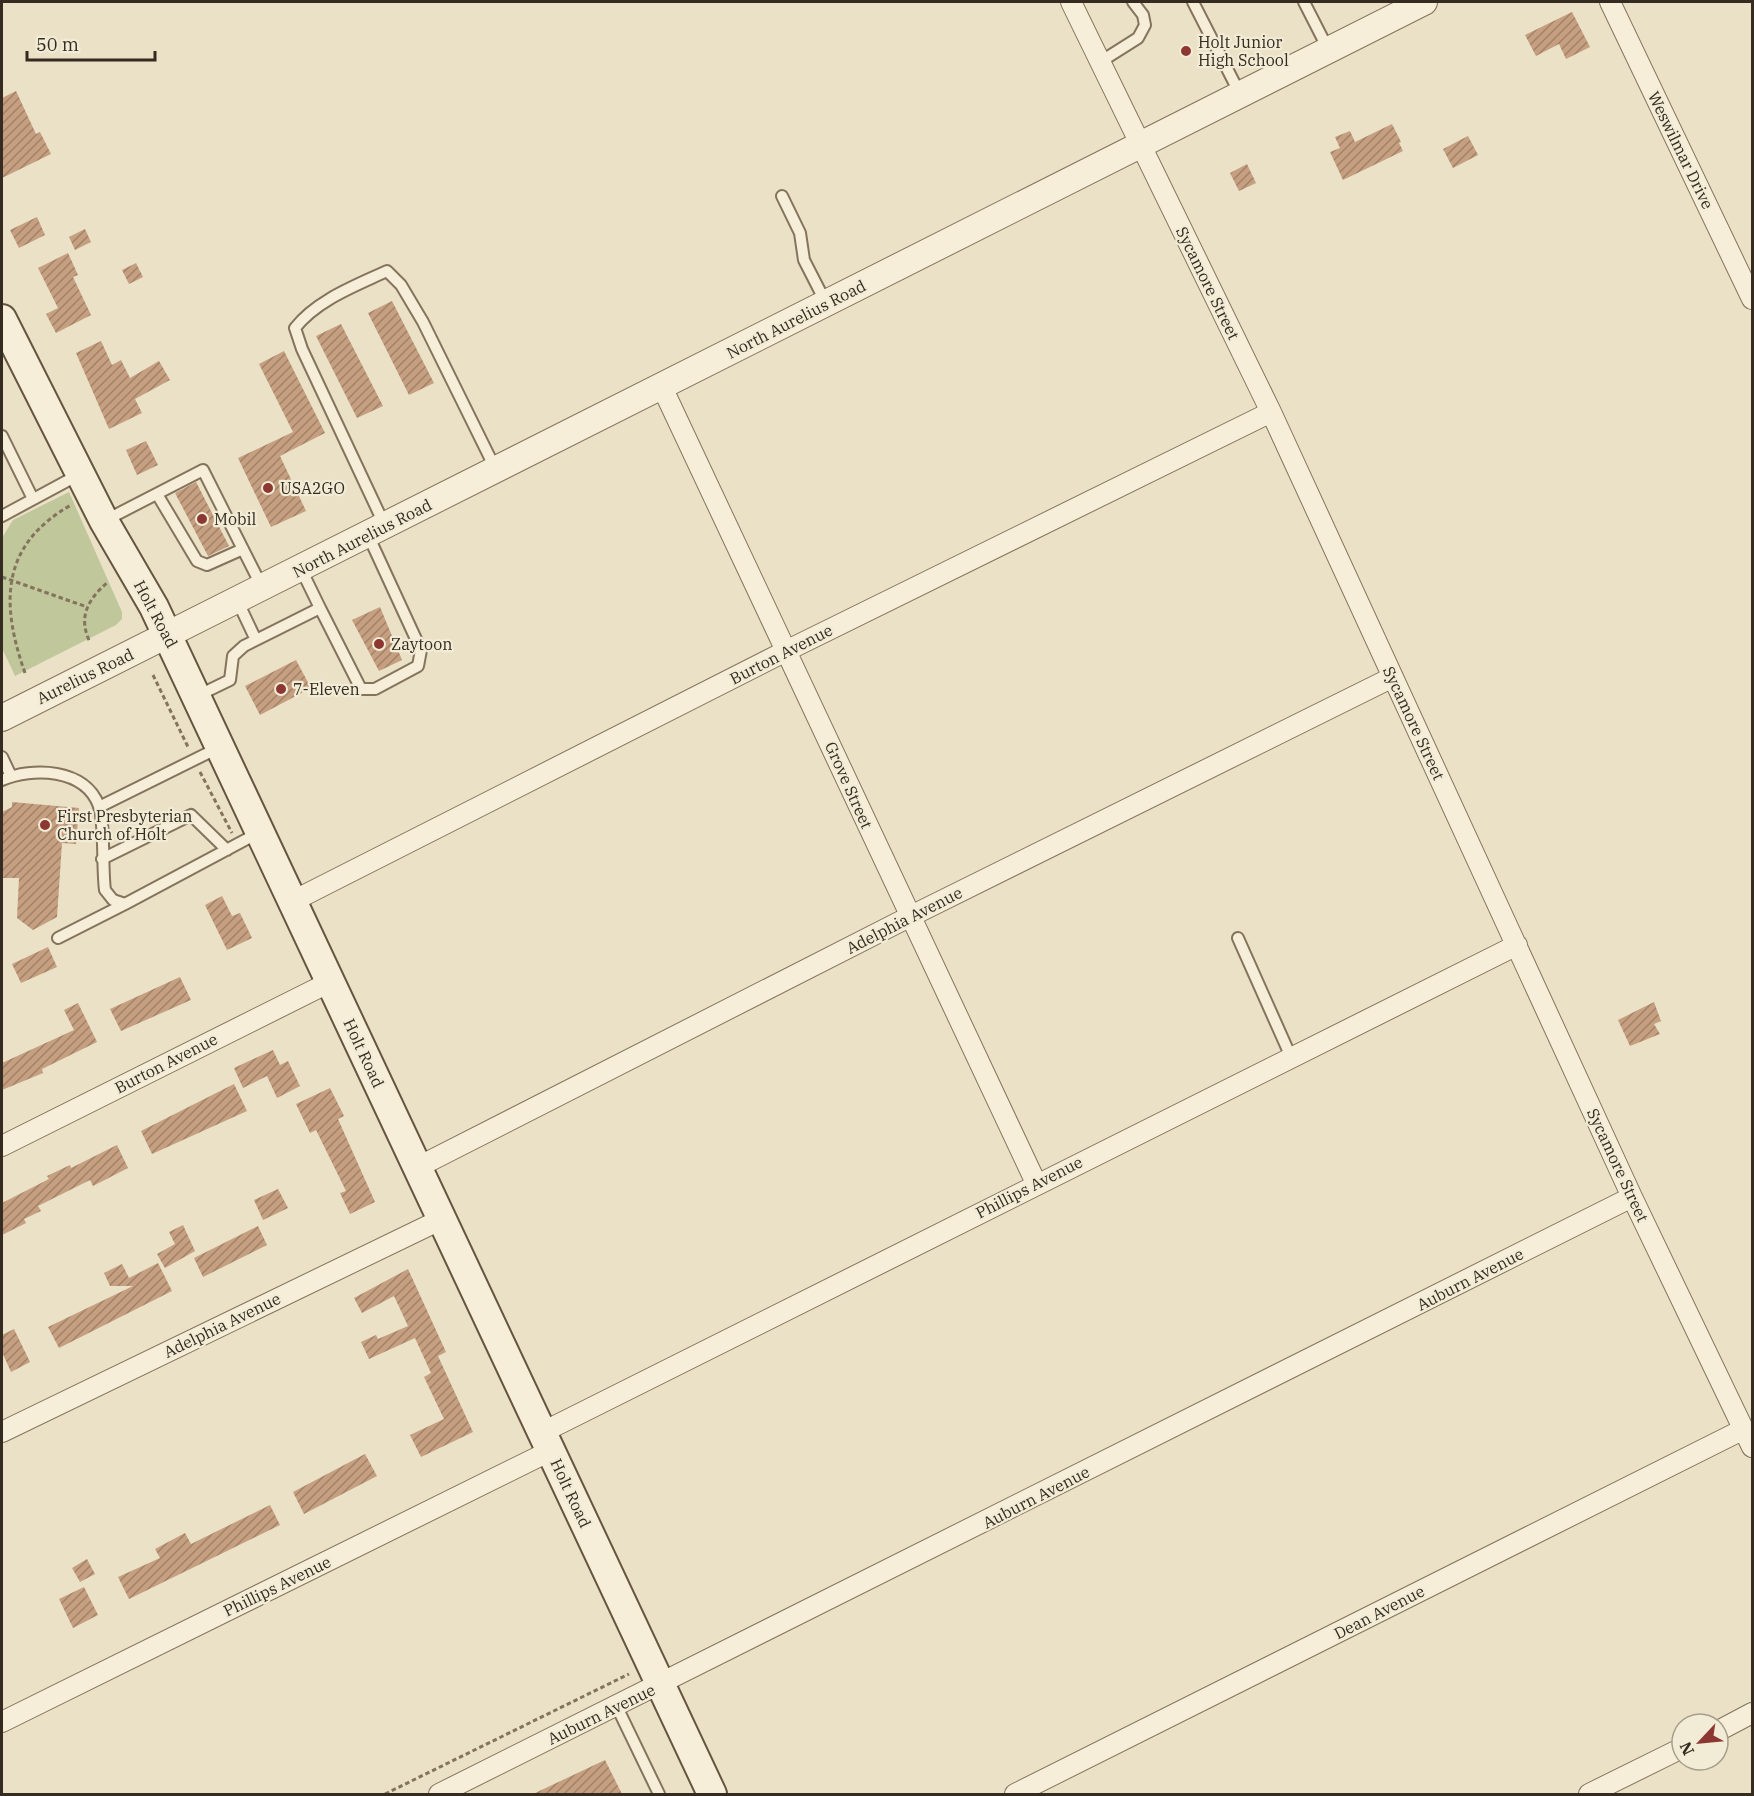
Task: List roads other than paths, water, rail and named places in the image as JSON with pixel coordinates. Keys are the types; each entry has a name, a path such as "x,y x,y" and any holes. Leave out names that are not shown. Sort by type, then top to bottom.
{"main road":[{"name":"Holt Road","path":"2,319 104,521 168,635 661,1685 708,1793"}],"street":[{"name":"Sycamore Street","path":"1071,2 1271,412 1632,1197 1752,1447"},
{"name":"North Aurelius Road","path":"168,635 1424,2"},
{"name":"Weswilmar Drive","path":"1610,2 1752,299"},
{"name":"Grove Street","path":"662,387 788,650 909,917 1036,1184"},
{"name":"Burton Avenue","path":"293,901 788,650 1271,412"},
{"name":"Aurelius Road","path":"2,718 168,635"},
{"name":"Adelphia Avenue","path":"418,1167 909,917 1393,677"},
{"name":"Phillips Avenue","path":"2,1722 547,1441 1036,1184 1517,945"},
{"name":"Burton Avenue","path":"2,1146 330,982"},
{"name":"Auburn Avenue","path":"439,1794 661,1685 1632,1197"},
{"name":"Adelphia Avenue","path":"2,1432 442,1219"},
{"name":"Dean Avenue","path":"1015,1794 1744,1429"},
{"path":"1730,1725 1752,1713"},
{"path":"1589,1794 1670,1754"}],"lane":[{"path":"1100,62 1138,38 1145,25 1143,15 1133,2"},
{"path":"1193,2 1240,94"},
{"path":"1304,2 1328,50"},
{"path":"782,196 800,233 804,260 826,304"},
{"path":"301,568 361,688 375,689 413,670 420,658 421,650 394,593 377,531 295,328 308,312 366,281 387,272 401,285 423,322 496,471"},
{"path":"2,436 33,499"},
{"path":"104,521 203,470 262,588"},
{"path":"2,516 80,474"},
{"path":"157,494 197,561 207,565 243,549"},
{"path":"237,600 256,640"},
{"path":"197,696 230,680 233,656 256,640 320,608"},
{"path":"99,807 221,747"},
{"path":"2,757 6,778 42,772 70,778 87,790 99,807 105,890 113,900 125,904"},
{"path":"102,860 191,815 227,850"},
{"path":"58,938 260,832"},
{"path":"1238,938 1291,1057"},
{"path":"617,1707 659,1794"}],"place":[{"name":"Holt Junior High School","path":"1186,51"},
{"name":"USA2GO","path":"268,488"},
{"name":"Mobil","path":"202,519"},
{"name":"Zaytoon","path":"379,644"},
{"name":"7-Eleven","path":"281,689"},
{"name":"First Presbyterian Church of Holt","path":"45,825"}]}
